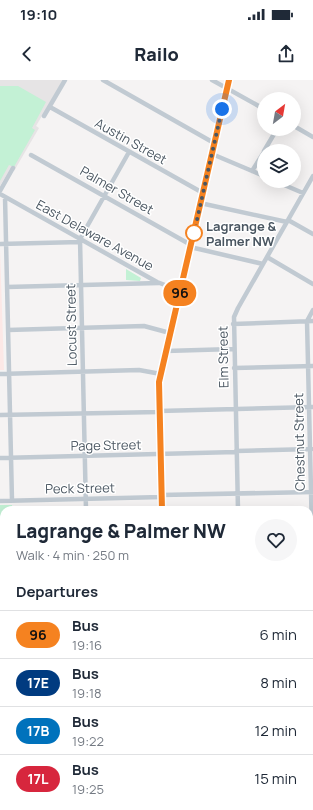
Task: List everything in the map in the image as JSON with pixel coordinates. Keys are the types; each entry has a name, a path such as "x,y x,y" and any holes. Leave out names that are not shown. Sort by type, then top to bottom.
{"main road":[{"path":"162,506 158,388 229,80"}],"street":[{"path":"44,116 65,80"},
{"path":"103,80 214,143"},
{"path":"212,80 257,105"},
{"name":"Austin Street","path":"50,107 202,193"},
{"path":"301,130 313,137"},
{"path":"0,244 80,241 128,152"},
{"path":"212,154 257,174"},
{"name":"Palmer Street","path":"31,155 190,246 263,264"},
{"path":"252,172 257,163"},
{"path":"0,191 13,168"},
{"name":"Elm Street","path":"238,506 234,317 303,193 311,184 313,176"},
{"path":"291,188 303,193"},
{"name":"East Delaware Avenue","path":"0,194 80,241 180,294"},
{"path":"5,197 12,500"},
{"path":"200,203 288,221 313,234"},
{"name":"Locust Street","path":"80,241 86,506"},
{"path":"267,257 313,284"},
{"path":"7,287 159,283"},
{"name":"Chestnut Street","path":"312,506 311,366 307,321 313,310"},
{"path":"233,324 313,321"},
{"path":"8,330 144,326 170,333"},
{"path":"166,351 234,349"},
{"path":"234,368 311,366"},
{"path":"0,374 139,370 161,374"},
{"path":"0,415 311,407"},
{"name":"Page Street","path":"0,458 312,449"},
{"name":"Peck Street","path":"0,501 312,492"}],"shaded area":[{"path":"0,80 63,80 36,126 39,128 14,171 10,169 0,186"},
{"path":"0,249 4,370 0,370"}],"green space":[{"path":"0,86 18,86 46,102 32,128 35,130 14,167 9,165 0,181"},
{"path":"126,269 141,278 140,281 126,280"},
{"path":"12,505 12,506 0,506"}],"bus line":[{"name":"96","path":"162,506 158,388 229,80"}],"place":[{"name":"Lagrange & Palmer NW","path":"194,233"}],"route":[{"path":"194,233 222,109"}]}
